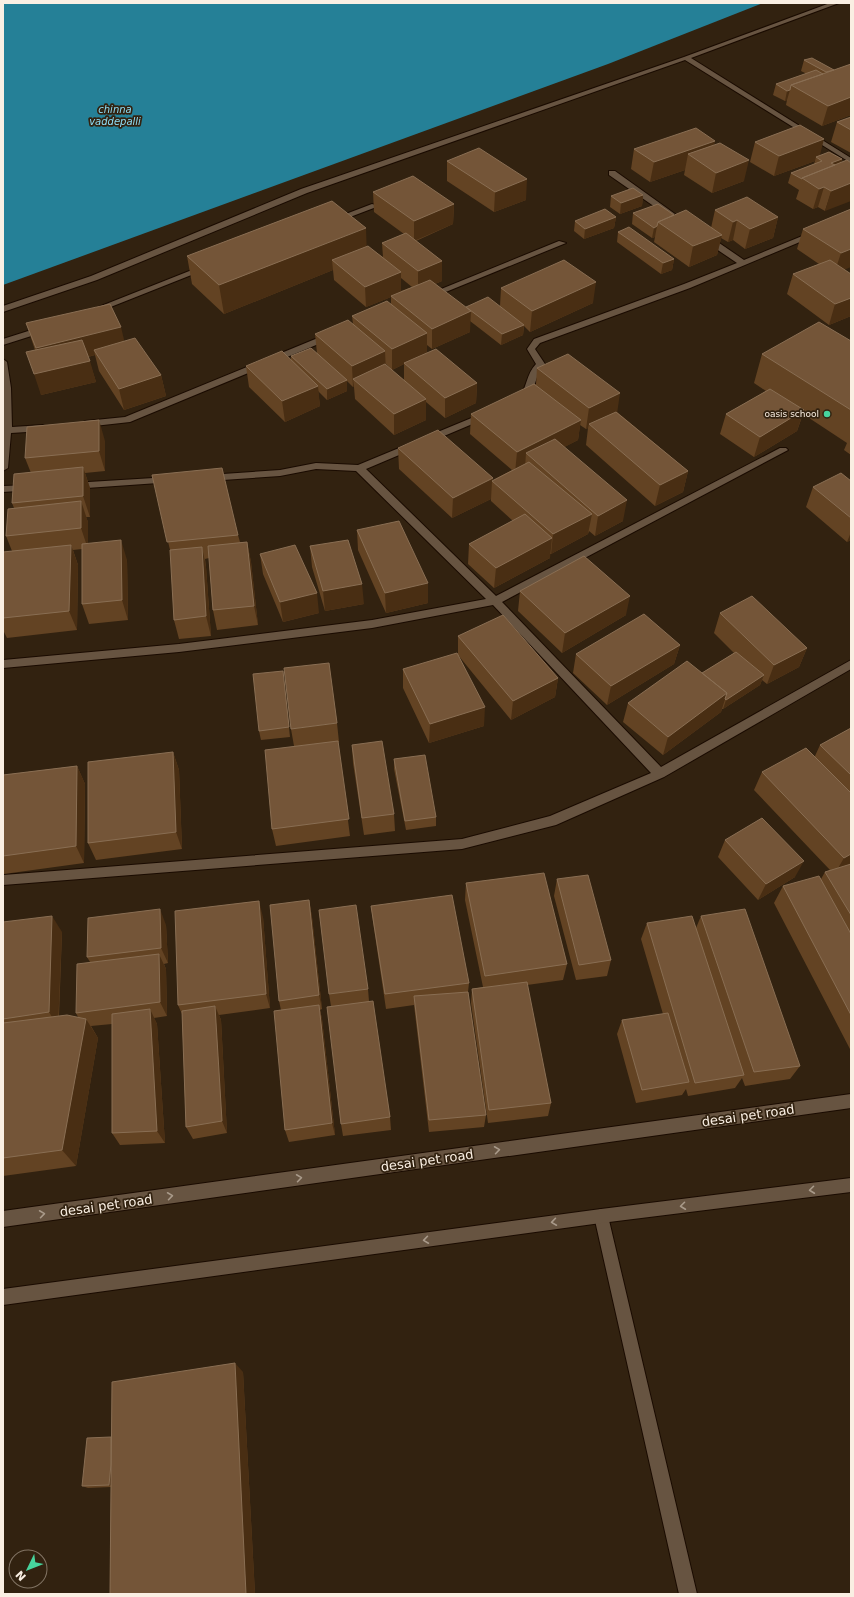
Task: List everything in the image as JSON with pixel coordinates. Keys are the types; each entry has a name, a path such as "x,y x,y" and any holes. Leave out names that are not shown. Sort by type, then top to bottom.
{"street":[{"path":"3,309 94,278 304,191 686,58 836,3"},
{"path":"686,58 851,161"},
{"path":"612,173 677,218"},
{"path":"328,222 375,206"},
{"path":"513,403 527,397 532,377 535,370 541,364 531,349 536,341 687,286 822,230"},
{"path":"697,232 743,263"},
{"path":"421,299 492,269 562,243"},
{"path":"85,313 217,264"},
{"path":"3,342 49,327"},
{"path":"78,425 127,420 341,332"},
{"path":"3,362 7,378 8,430 3,468"},
{"path":"198,479 280,474 316,466 358,468 498,409"},
{"path":"8,430 55,427"},
{"path":"3,664 179,648 372,624 495,601 783,450"},
{"path":"358,468 495,601 660,774"},
{"path":"66,486 183,480"},
{"path":"3,489 42,487"},
{"path":"3,880 462,844 552,821 660,774 851,664"},
{"name":"desai pet road","path":"3,1219 851,1101"},
{"path":"3,1297 601,1216 851,1185"},
{"path":"601,1216 688,1594"}],"water":[{"name":"chinna vaddepalli","path":"3,3 763,3 608,64 3,285"}],"building":[{"path":"812,58 834,70 826,72 804,60"},
{"path":"851,64 851,97 828,106 791,85"},
{"path":"816,70 823,74 791,85 790,90 787,91 776,84"},
{"path":"851,117 851,130 837,122"},
{"path":"800,125 824,139 779,156 755,142"},
{"path":"696,128 715,141 654,162 634,149"},
{"path":"720,143 749,160 716,173 688,154"},
{"path":"479,148 527,179 495,192 447,161"},
{"path":"829,152 842,159 831,163 835,165 802,179 791,173 822,161 816,157"},
{"path":"847,160 851,163 851,183 831,191 824,187 819,189 802,178"},
{"path":"413,176 454,204 414,221 373,192"},
{"path":"633,188 643,195 621,203 611,196"},
{"path":"747,197 778,217 750,229 737,220 733,222 715,210"},
{"path":"332,201 366,228 219,285 187,256"},
{"path":"658,204 674,215 658,222 657,226 654,228 633,213"},
{"path":"605,209 616,217 585,229 575,221"},
{"path":"851,209 851,249 841,253 803,229"},
{"path":"686,210 722,235 693,246 658,222"},
{"path":"629,227 674,259 663,263 618,232"},
{"path":"406,233 442,261 418,271 382,243"},
{"path":"368,246 401,272 365,287 332,260"},
{"path":"564,260 596,282 532,311 501,288"},
{"path":"830,260 851,274 851,298 835,304 793,274"},
{"path":"430,280 471,311 432,329 391,296"},
{"path":"488,297 524,325 502,334 466,307"},
{"path":"387,301 427,333 392,349 352,316"},
{"path":"110,304 121,327 36,348 26,323"},
{"path":"348,320 385,351 352,366 315,334"},
{"path":"819,322 851,341 851,410 762,354"},
{"path":"135,338 161,375 119,389 94,350"},
{"path":"82,340 90,361 34,374 26,352"},
{"path":"311,348 347,380 327,389 291,356"},
{"path":"436,349 477,383 445,398 404,363"},
{"path":"282,351 318,386 282,401 246,366"},
{"path":"568,354 620,393 589,408 537,368"},
{"path":"385,364 426,399 394,414 353,379"},
{"path":"534,384 581,420 517,452 471,414"},
{"path":"770,389 804,410 760,437 726,414"},
{"path":"616,412 688,471 660,485 589,424"},
{"path":"99,420 99,451 25,458 27,427"},
{"path":"438,430 493,478 453,498 398,448"},
{"path":"555,439 627,500 598,516 526,453"},
{"path":"529,462 592,514 553,534 492,481"},
{"path":"83,467 83,496 12,503 14,474"},
{"path":"222,468 238,535 167,542 152,475"},
{"path":"841,473 851,481 851,518 813,487"},
{"path":"81,501 81,528 6,536 8,509"},
{"path":"525,514 552,538 496,568 469,544"},
{"path":"399,521 428,583 385,593 357,530"},
{"path":"121,540 122,600 82,604 82,544"},
{"path":"348,540 362,584 323,591 310,546"},
{"path":"247,542 254,606 213,610 208,546"},
{"path":"71,545 69,611 3,618 3,552"},
{"path":"295,545 317,593 280,602 260,554"},
{"path":"202,547 206,616 174,620 170,550"},
{"path":"584,556 630,596 565,633 520,591"},
{"path":"752,596 807,648 774,665 720,613"},
{"path":"644,614 680,645 611,686 576,654"},
{"path":"503,615 558,678 513,701 458,636"},
{"path":"736,652 764,675 726,700 727,693 702,673"},
{"path":"457,653 485,707 430,724 403,669"},
{"path":"687,661 727,693 668,737 628,703"},
{"path":"329,663 337,723 291,729 284,668"},
{"path":"283,671 289,727 259,731 253,674"},
{"path":"851,728 851,775 820,745"},
{"path":"338,741 349,819 272,829 265,750"},
{"path":"382,741 394,814 362,818 352,745"},
{"path":"806,748 851,793 851,854 844,858 762,772"},
{"path":"173,752 176,832 88,843 88,762"},
{"path":"425,755 436,817 405,821 394,759"},
{"path":"77,766 76,846 3,856 3,775"},
{"path":"762,818 804,861 766,884 725,840"},
{"path":"851,864 851,915 825,872"},
{"path":"544,873 567,964 485,976 466,883"},
{"path":"588,875 611,960 579,965 557,879"},
{"path":"819,876 851,934 851,1015 783,886"},
{"path":"452,895 469,983 385,994 371,906"},
{"path":"309,900 319,995 279,1001 270,905"},
{"path":"259,901 266,994 178,1005 175,911"},
{"path":"356,905 368,989 329,994 319,910"},
{"path":"160,909 161,948 87,957 88,918"},
{"path":"745,909 800,1066 754,1072 701,916"},
{"path":"52,916 49,1012 3,1019 3,922"},
{"path":"692,916 744,1075 695,1083 647,923"},
{"path":"159,954 160,1002 76,1013 77,964"},
{"path":"527,982 551,1103 489,1110 472,989"},
{"path":"468,992 486,1115 429,1120 414,996"},
{"path":"373,1001 390,1117 341,1124 327,1007"},
{"path":"319,1005 332,1123 285,1130 274,1011"},
{"path":"215,1006 222,1121 186,1127 182,1011"},
{"path":"150,1009 157,1131 112,1133 112,1014"},
{"path":"668,1013 689,1082 642,1090 622,1020"},
{"path":"67,1015 86,1019 62,1150 3,1158 3,1023"},
{"path":"235,1363 246,1594 110,1594 112,1382"},
{"path":"111,1437 109,1485 82,1486 87,1438"}],"place":[{"name":"oasis school","path":"827,414"}]}
